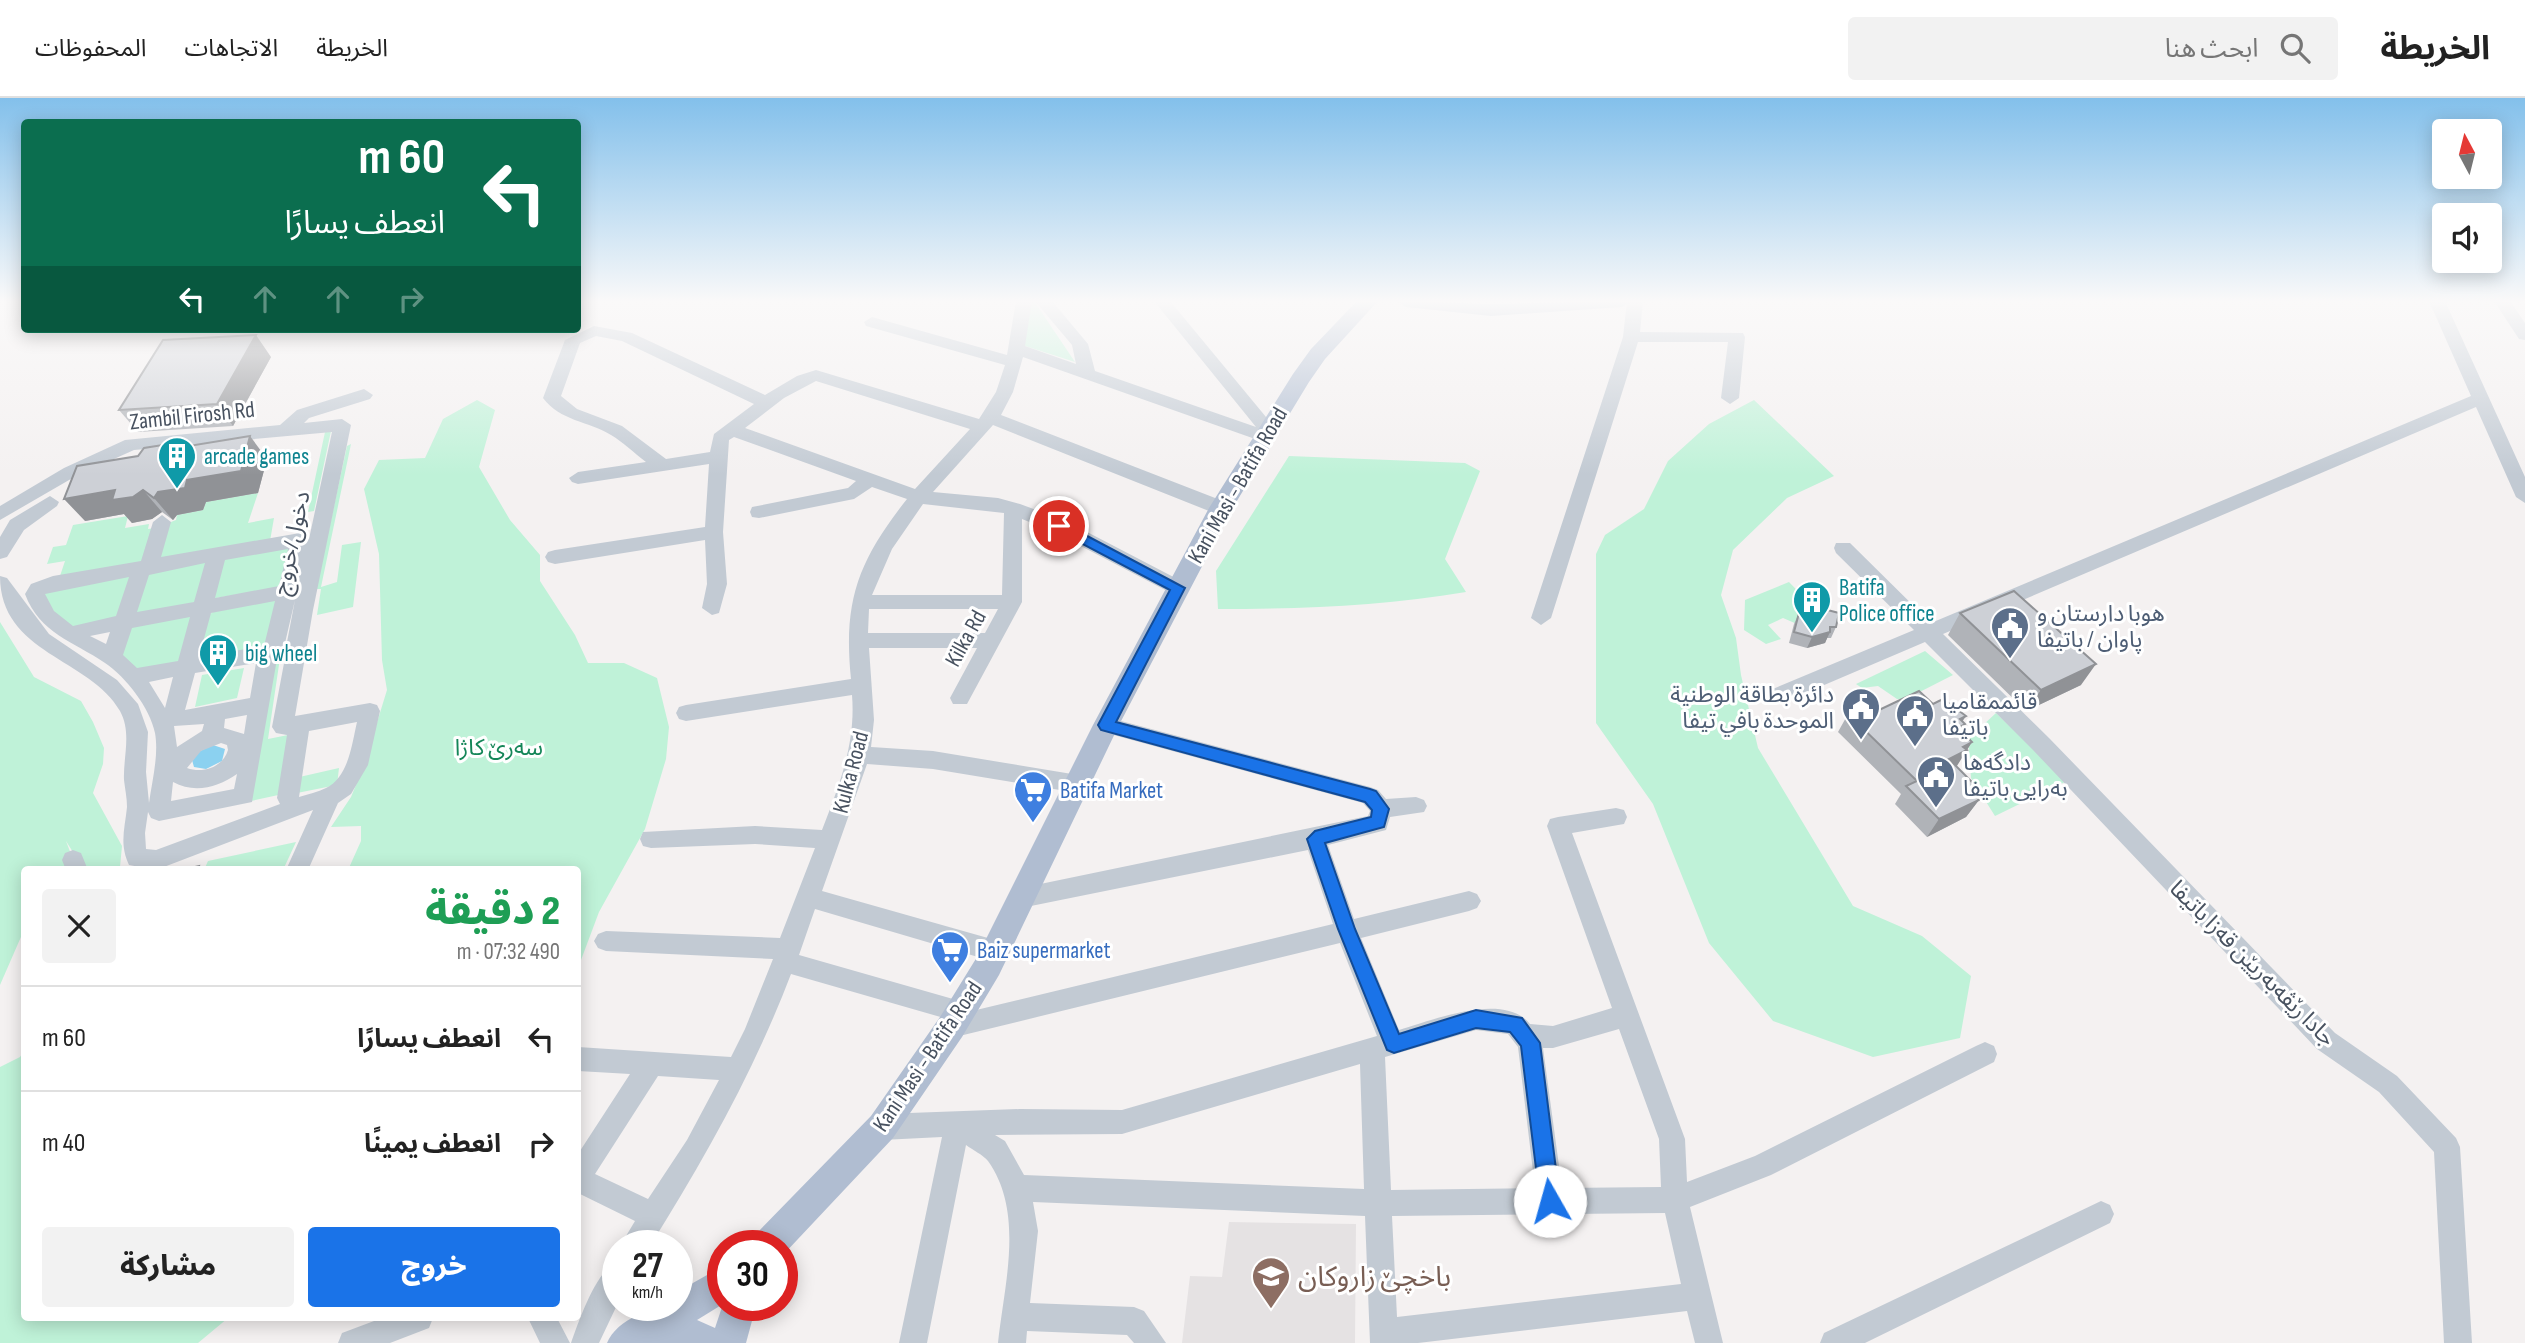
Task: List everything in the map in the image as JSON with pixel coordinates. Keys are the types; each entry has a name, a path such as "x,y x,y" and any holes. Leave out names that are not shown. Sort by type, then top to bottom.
{"main road":[{"name":"Kani Masi - Batifa Road","path":"783,1230 882,1127 956,1020 995,951 1106,725 1178,588 1266,432 1315,359"},
{"path":"625,1343 707,1293"},
{"path":"728,1343 735,1321"},
{"path":"642,1343 693,1336 706,1343"}],"street":[{"path":"566,359 552,398 571,412 616,429 663,465"},
{"path":"673,359 767,403"},
{"name":"Kulka Road","path":"643,1230 696,1149 739,1069 787,956 830,840 859,755 864,720 858,640 862,602 879,551 919,497 985,422 1008,386 1014,359"},
{"path":"1027,359 1087,374 1266,432"},
{"path":"1084,359 1087,374"},
{"path":"1208,359 1266,432"},
{"path":"1541,618 1624,359"},
{"path":"1730,398 1734,359"},
{"path":"2462,359 2525,497"},
{"path":"712,608 717,584 714,532 720,438 805,378 816,375 985,422 1221,509"},
{"path":"286,429 303,414 364,395"},
{"path":"1774,697 2479,400"},
{"name":"دخول/خروج","path":"296,649 342,425 323,426"},
{"name":"Zambil Firosh Rd","path":"0,514 70,472 131,444 323,426"},
{"path":"732,430 919,497 998,504 1013,509 1059,526 1178,588"},
{"path":"578,478 719,457"},
{"path":"759,512 853,493 869,479"},
{"path":"0,552 17,524 50,502"},
{"path":"862,602 1012,602 1013,509"},
{"path":"112,657 162,522"},
{"path":"555,557 714,532"},
{"path":"4,588 38,589 53,583 300,540 271,652 261,704 246,751 244,796 159,812 170,766 165,717 186,667 217,555"},
{"name":"جادا رێڤه‌به‌ريێن قه‌زا باتيفا","path":"1843,548 2041,744 2326,1041 2388,1084 2447,1147 2458,1343"},
{"path":"4,588 28,625 44,640 110,685 126,703 136,723 138,747 135,777 138,802 130,835 137,858 156,860 318,799 330,797 343,788 357,765 370,711 283,727 296,649 141,674 138,682"},
{"path":"38,589 35,594 38,606 73,636 112,657 138,682 165,717 184,719 261,704"},
{"path":"73,636 85,629 287,592"},
{"name":"Kilka Rd","path":"960,698 1012,602"},
{"path":"858,640 992,641"},
{"path":"686,713 860,686"},
{"path":"212,737 216,712"},
{"path":"288,798 299,724"},
{"path":"1106,725 1370,796 1381,809"},
{"path":"170,766 191,746 221,735 236,740 246,751"},
{"path":"170,766 183,779 203,780 230,767 246,751"},
{"path":"859,755 933,761 1077,784"},
{"path":"197,805 203,780"},
{"path":"298,866 330,797"},
{"path":"1381,809 1416,806"},
{"path":"1021,898 1315,839 1378,822 1381,809"},
{"path":"1616,817 1558,826 1672,1139 1675,1200 1709,1343"},
{"path":"651,839 755,835 830,840"},
{"path":"1315,839 1383,1048 1378,1203 1383,1338 1698,1296"},
{"path":"809,897 995,951"},
{"path":"606,942 787,956 956,1020 1469,901"},
{"path":"1524,1035 1553,1037 1627,1015"},
{"path":"882,1127 1020,1121 1122,1122 1476,1019 1515,1024 1530,1043 1550,1201"},
{"path":"1017,1188 1378,1203 1675,1200 1762,1166 1985,1054"},
{"path":"581,1059 739,1069"},
{"path":"581,1174 652,1063"},
{"path":"957,1125 996,1150 1017,1188 1024,1231 1013,1330 1135,1321 1152,1343"},
{"path":"913,1343 957,1125"},
{"path":"581,1180 652,1215"},
{"path":"1834,1343 2101,1214"},
{"path":"585,1343 602,1308"},
{"path":"352,1343 411,1321"},
{"path":"544,1321 556,1343"}],"shaded area":[{"name":"باخچێ زاروکان","path":"1229,1222 1356,1224 1355,1343 1182,1343 1190,1276 1222,1277"}],"green space":[{"name":"سەرێ کاژا","path":"477,400 495,410 479,467 510,520 540,555 540,581 575,635 588,663 624,663 657,678 669,727 666,759 645,829 599,912 581,960 581,866 350,866 361,841 361,826 331,827 351,797 363,768 387,690 382,660 379,554 364,489 379,460 425,458 443,419"},
{"path":"1754,400 1834,476 1787,498 1733,550 1721,595 1736,638 1741,675 1758,748 1853,906 1922,936 1971,976 1960,1038 1873,1057 1773,1021 1709,943 1653,804 1596,723 1596,554 1605,535 1644,509 1668,461 1709,424"},
{"path":"331,431 314,511 308,512 325,432"},
{"path":"351,444 321,587 337,582 342,545 361,542 353,607 317,615 321,589 316,589 347,446"},
{"path":"1289,456 1465,463 1480,471 1445,559 1466,592 1342,606 1218,609 1216,571"},
{"path":"258,493 248,523 274,518 270,541 155,562 166,524 176,520 177,515 203,510 206,502"},
{"path":"128,516 125,528 149,524 148,529 155,528 144,564 59,579 65,561 47,564 53,547 66,545 73,525"},
{"path":"287,546 291,549 282,587 210,599 219,564 228,557"},
{"path":"204,561 208,564 196,602 139,614 135,612 147,574"},
{"path":"131,574 119,618 73,627 61,620 42,597 46,592"},
{"path":"1789,582 1825,619 1804,627 1783,618 1768,625 1781,639 1766,644 1744,630 1745,600"},
{"path":"274,600 278,604 269,643 260,648 201,659 195,656 204,618 213,612"},
{"path":"188,615 192,618 181,661 134,670 119,656 128,629 134,624"},
{"path":"0,622 34,677 81,701 93,722 104,748 103,764 93,793 122,846 120,866 82,866 66,841 75,866 21,866 21,937 0,985"},
{"path":"1925,651 1953,675 1904,700 1897,699 1878,686 1862,688 1856,684"},
{"path":"280,658 268,739 293,734 283,794 251,801 273,659"},
{"path":"244,668 237,698 195,707 202,675"},
{"path":"1996,713 2067,781 1995,816 1971,778 1968,739"},
{"path":"339,768 337,785 292,794 295,778"},
{"path":"296,842 285,866 206,866 208,861"},
{"path":"20,1057 21,1321 224,1321 198,1343 0,1343 0,1067"}],"water":[{"path":"213,745 225,749 222,761 206,769 194,767 192,760 198,752"}],"building":[{"path":"151,359 242,359 217,404 119,410"},
{"path":"250,436 241,471 187,480 185,488 158,492 154,498 143,490 133,497 112,500 115,490 64,499 77,466 138,456 144,448 175,443 177,448"},
{"path":"2014,591 2096,664 2041,690 1960,613"},
{"path":"1812,606 1839,613 1836,627 1830,627 1830,632 1812,637 1794,632 1799,613 1809,616"},
{"path":"1919,691 1933,704 1943,699 1966,716 1960,719 1965,724 1958,728 1972,742 1963,747 1967,750 1949,759 1977,787 1969,790 1979,800 1939,819 1906,786 1917,781 1848,714 1868,703 1877,711"}],"place":[{"name":"arcade games","path":"177,490"},
{"name":"Batifa Police office","path":"1812,634"},
{"name":"هوبا دارستان و پاوان / باتيفا","path":"2010,660"},
{"name":"big wheel","path":"218,687"},
{"name":"دائرة بطاقة الوطنية الموحدة بافي تيفا","path":"1861,741"},
{"name":"قائممقاميا باتيفا","path":"1915,748"},
{"name":"دادگه‌ها به‌رايى باتيفا","path":"1936,809"},
{"name":"Batifa Market","path":"1033,824"},
{"name":"Baiz supermarket","path":"950,984"},
{"name":"باخچێ زاروکان","path":"1271,1310"}],"route":[{"path":"1059,526 1178,588 1106,725 1370,796 1381,809 1378,822 1315,839 1346,929 1394,1044 1476,1019 1515,1024 1530,1043 1550,1201"}]}
